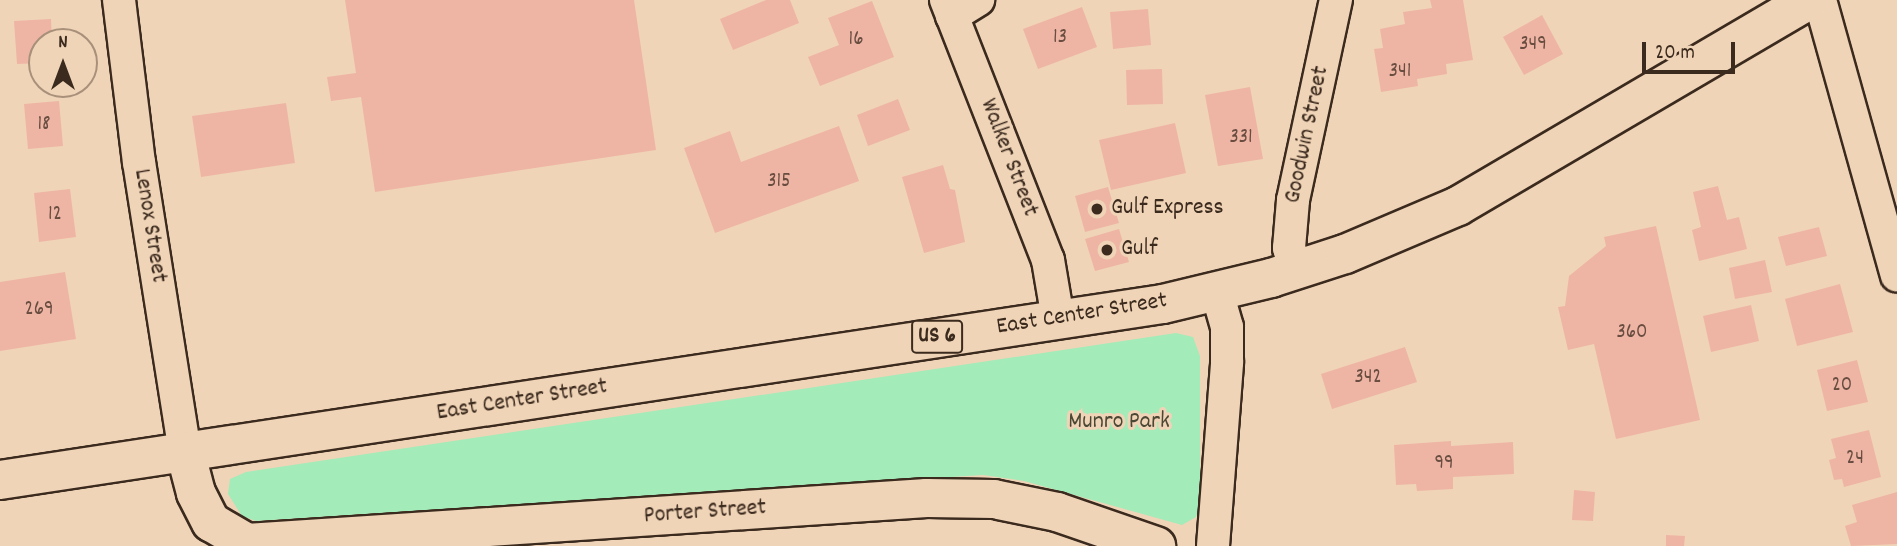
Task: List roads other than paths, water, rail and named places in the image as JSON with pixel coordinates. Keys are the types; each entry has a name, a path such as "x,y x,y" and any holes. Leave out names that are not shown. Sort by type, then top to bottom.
{"main road":[{"name":"East Center Street","path":"0,480 1058,319 1217,291 1345,254 1458,206 1809,0"},
{"path":"185,451 196,493 211,522 247,543"},
{"name":"Porter Street","path":"195,546 538,535 927,498 994,499 1057,512 1156,546"}],"street":[{"name":"Lenox Street","path":"119,0 139,162 185,451"},
{"name":"Goodwin Street","path":"1295,270 1289,248 1293,200 1336,0"},
{"path":"1820,0 1897,275"},
{"name":"Walker Street","path":"959,5 1048,260 1058,319"},
{"path":"1213,546 1227,362 1227,327 1217,291"}],"place":[{"name":"Gulf Express","path":"1097,209"},
{"name":"Gulf","path":"1107,250"}],"park label":[{"name":"Munro Park","path":"1119,423"}]}
